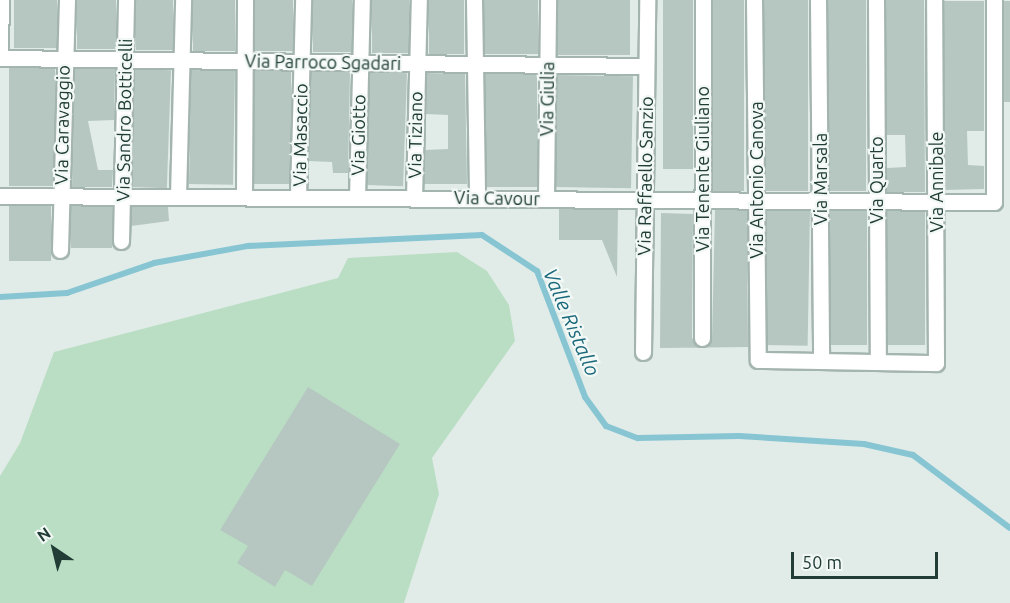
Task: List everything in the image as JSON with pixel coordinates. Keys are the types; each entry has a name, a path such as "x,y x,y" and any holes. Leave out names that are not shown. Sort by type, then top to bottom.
{"street":[{"path":"0,50 1,0"},
{"name":"Via Caravaggio","path":"60,250 67,0"},
{"name":"Via Sandro Botticelli","path":"121,240 126,0"},
{"path":"178,196 183,0"},
{"path":"244,0 244,196"},
{"name":"Via Masaccio","path":"298,197 303,0"},
{"name":"Via Giotto","path":"357,198 362,0"},
{"name":"Via Tiziano","path":"414,198 419,0"},
{"path":"474,0 477,197"},
{"name":"Via Giulia","path":"546,199 548,0"},
{"name":"Via Raffaello Sanzio","path":"643,352 647,0"},
{"name":"Via Tenente Giuliano","path":"702,338 703,0"},
{"name":"Via Antonio Canova","path":"754,0 758,360 821,359"},
{"name":"Via Marsala","path":"818,0 821,359"},
{"name":"Via Quarto","path":"876,0 878,361"},
{"name":"Via Annibale","path":"878,361 936,363 934,0"},
{"path":"994,0 1003,123"},
{"name":"Via Parroco Sgadari","path":"0,58 646,66"},
{"name":"Via Cavour","path":"0,196 477,197 994,202 1003,123"},
{"path":"821,359 878,361"}],"green space":[{"path":"457,252 487,271 509,305 515,341 432,458 439,494 404,603 0,603 0,476 20,443 54,352 338,278 348,258"}],"building":[{"path":"14,0 57,0 57,48 14,48"},
{"path":"77,0 116,0 116,49 77,49"},
{"path":"136,0 173,0 173,50 136,50"},
{"path":"193,0 235,0 235,51 193,51"},
{"path":"255,0 293,0 293,51 255,51"},
{"path":"313,0 352,0 352,52 313,52"},
{"path":"372,0 409,0 409,53 372,53"},
{"path":"429,0 464,0 464,54 429,54"},
{"path":"484,0 538,0 538,54 484,54"},
{"path":"558,0 630,0 630,55 558,55"},
{"path":"663,0 693,0 693,169 663,169"},
{"path":"713,0 744,0 744,191 713,191"},
{"path":"764,0 808,0 808,191 764,191"},
{"path":"828,0 866,0 866,191 828,191"},
{"path":"886,0 924,0 925,192 887,192 887,168 906,167 905,135 886,135"},
{"path":"944,1 984,1 984,131 967,131 968,165 984,166 984,189 945,190"},
{"path":"1004,1 1010,1 1010,102 1004,102"},
{"path":"9,68 55,68 55,186 9,186"},
{"path":"75,69 115,69 114,120 88,121 98,170 113,170 112,187 72,187"},
{"path":"134,69 171,70 167,188 130,187"},
{"path":"191,70 235,71 233,185 189,184"},
{"path":"254,71 291,71 291,184 254,184"},
{"path":"311,72 350,72 348,173 333,173 332,162 309,161"},
{"path":"370,72 407,73 403,186 366,185"},
{"path":"427,73 465,74 467,184 424,184 425,150 448,149 448,115 426,114"},
{"path":"485,74 537,74 537,187 485,187"},
{"path":"557,75 633,76 631,188 555,187"},
{"path":"9,206 51,206 51,261 9,261"},
{"path":"71,206 112,206 112,248 71,248"},
{"path":"131,207 168,207 169,221 131,226"},
{"path":"559,209 618,209 617,277 602,240 559,240"},
{"path":"715,210 747,210 748,347 703,348 712,338"},
{"path":"766,210 810,211 808,346 764,345"},
{"path":"830,211 867,211 867,345 830,345"},
{"path":"887,211 925,211 925,345 887,345"},
{"path":"661,213 693,214 692,338 702,348 660,348"},
{"path":"308,387 400,444 312,586 285,570 275,587 237,563 248,546 220,530"}],"waterway":[{"name":"Valle Ristallo","path":"0,297 67,293 154,263 248,246 482,235 537,271 585,397 606,426 638,438 739,436 864,444 913,455 1010,528"}]}
